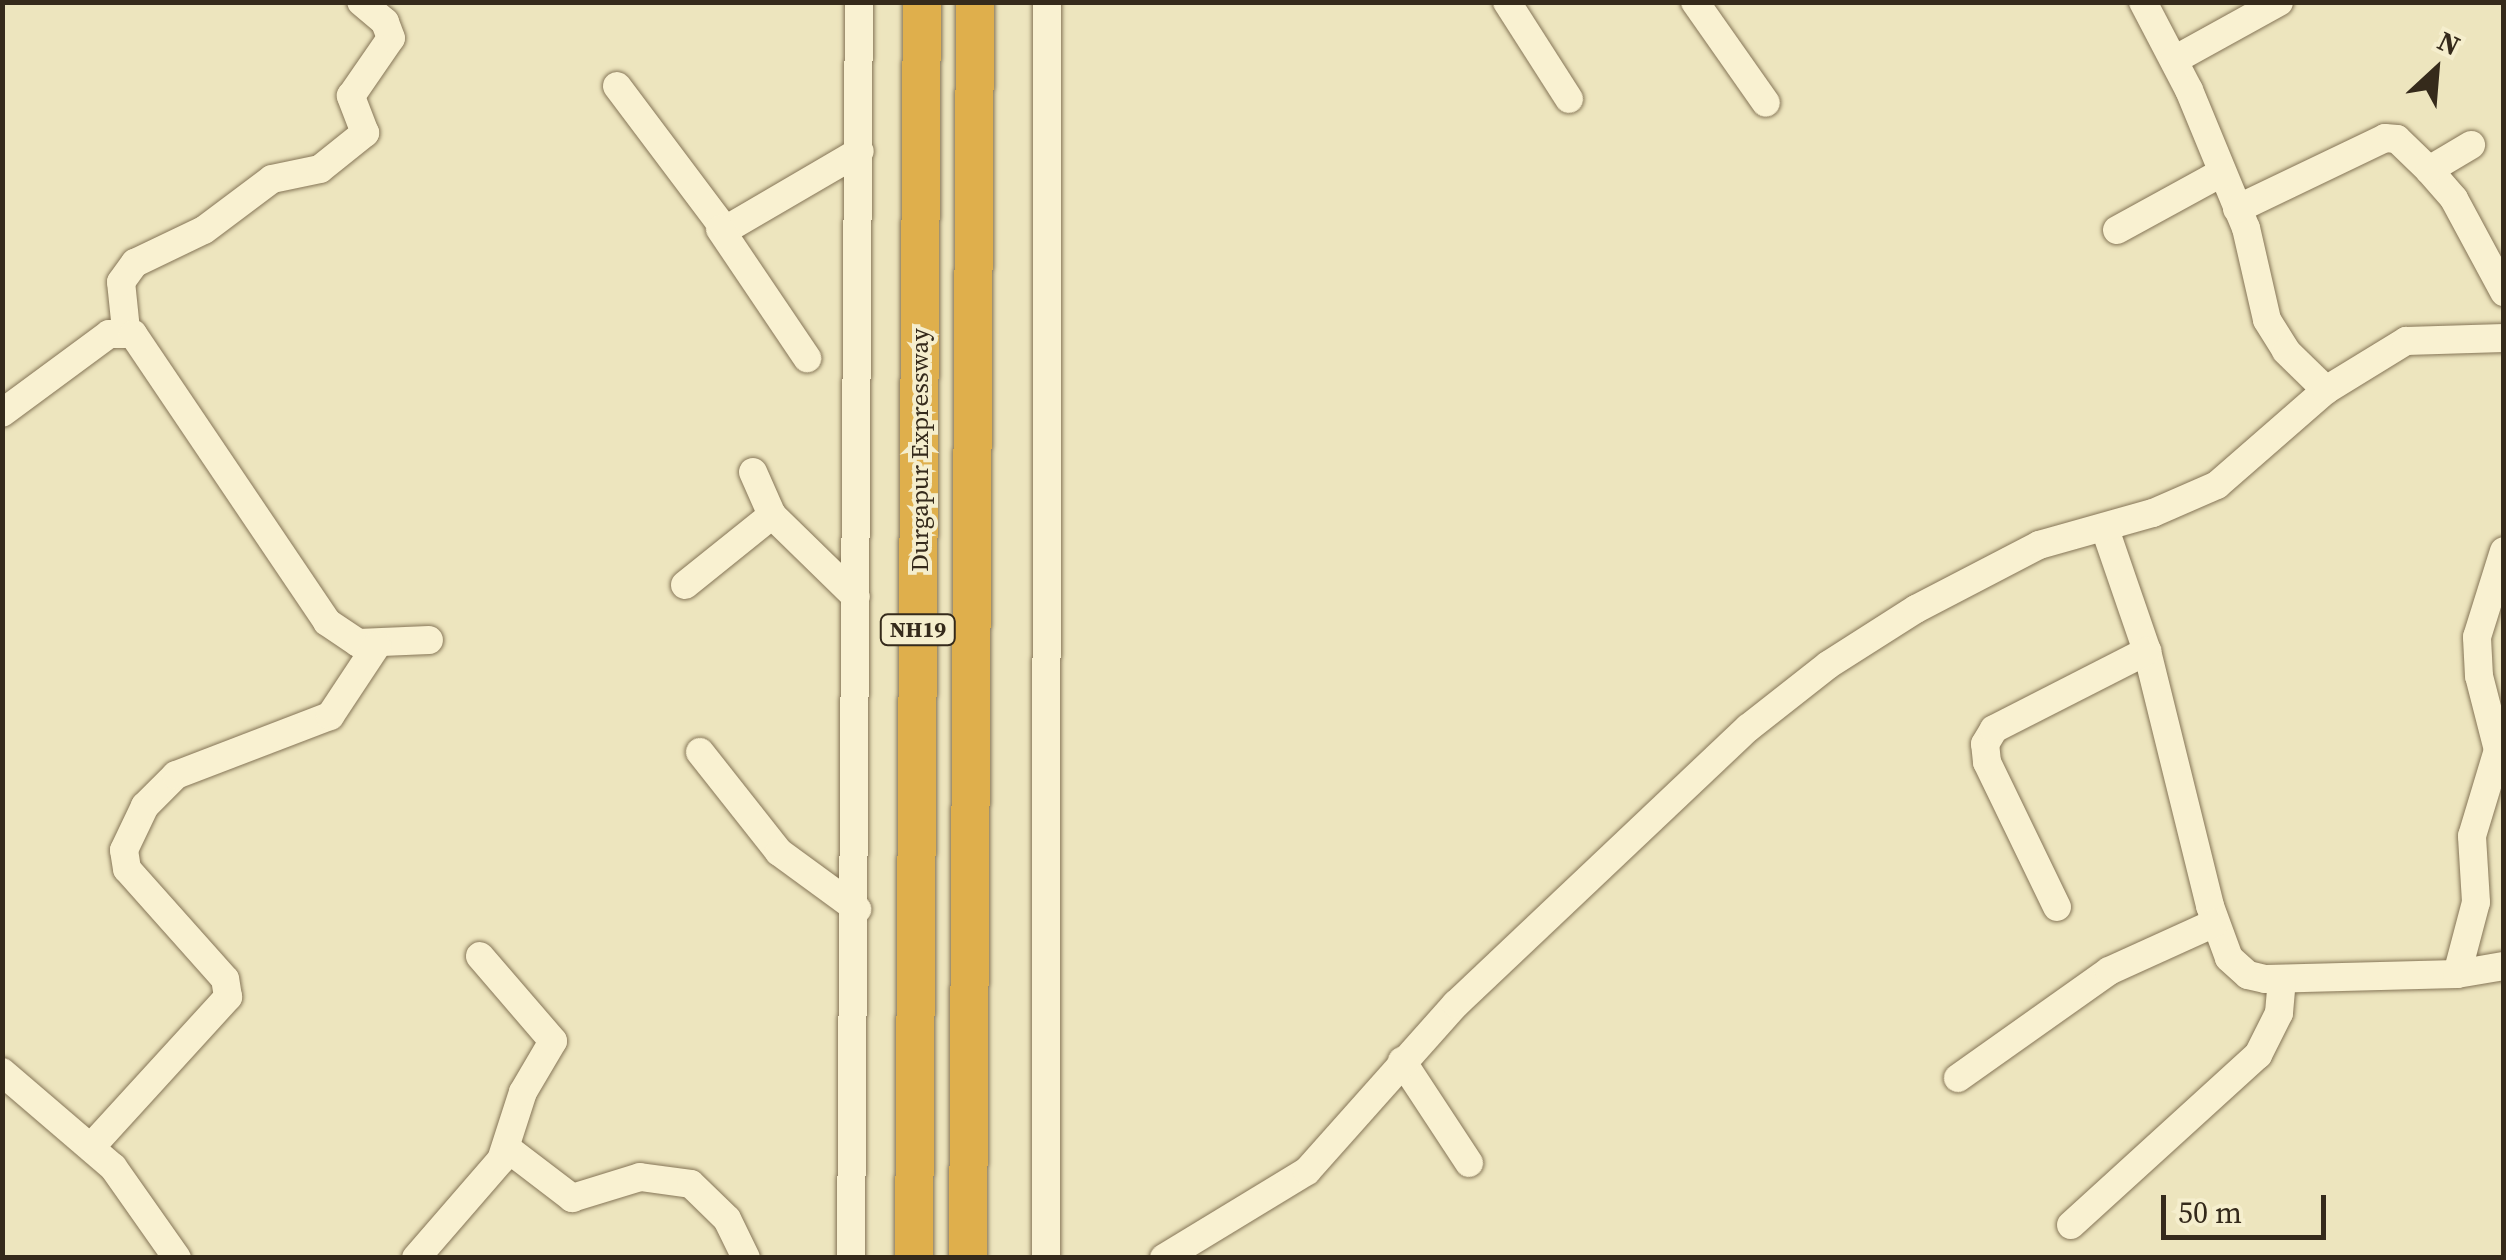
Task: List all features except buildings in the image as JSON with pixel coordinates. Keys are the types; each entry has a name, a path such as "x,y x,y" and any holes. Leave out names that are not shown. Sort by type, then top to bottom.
{"highway":[{"name":"Durgapur Expressway","path":"914,1258 922,2"},
{"name":"Durgapur Expressway","path":"968,1258 974,2"}],"street":[{"path":"361,2 385,22 391,38 351,96 366,133 320,169 272,179 204,230 135,264 122,282 126,330 145,347 327,622 342,636 376,645 429,640"},
{"path":"851,1258 857,909 859,2"},
{"path":"1046,1258 1048,2"},
{"path":"1507,2 1568,99"},
{"path":"1695,2 1766,103"},
{"path":"2142,2 2174,60 2238,210 2267,320 2286,351 2326,390"},
{"path":"2174,60 2279,2"},
{"path":"616,86 807,358"},
{"path":"2238,210 2391,137 2430,170 2454,199 2504,292"},
{"path":"2430,170 2471,146"},
{"path":"720,229 740,227 860,151"},
{"path":"2116,230 2221,173"},
{"path":"2,413 108,334 126,330"},
{"path":"1169,1256 1307,1172 1402,1061 1670,800 1788,695 1916,609 2039,545 2104,529 2217,485 2326,390 2406,341 2504,338"},
{"path":"752,472 772,515 856,597"},
{"path":"685,586 772,515"},
{"path":"2104,529 2148,651 2215,923 2239,968 2282,978 2457,974 2504,966"},
{"path":"2457,974 2476,902 2472,836 2498,750 2479,676 2476,637 2504,551"},
{"path":"92,1146 228,997 224,979 127,869 124,850 145,806 176,775 330,716 376,645"},
{"path":"2058,907 1987,762 1984,744 1994,730 2148,651"},
{"path":"700,752 779,852 857,909"},
{"path":"1958,1078 2109,970 2215,923"},
{"path":"416,1258 508,1149 518,1104 553,1040 480,956"},
{"path":"2071,1225 2258,1054 2274,1027 2282,978"},
{"path":"1402,1061 1470,1163"},
{"path":"2,1072 92,1146 177,1258"},
{"path":"508,1149 572,1198 640,1178 691,1184 728,1220 746,1258"}]}
